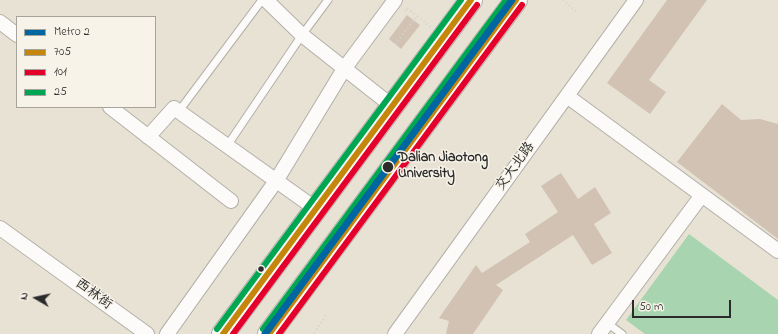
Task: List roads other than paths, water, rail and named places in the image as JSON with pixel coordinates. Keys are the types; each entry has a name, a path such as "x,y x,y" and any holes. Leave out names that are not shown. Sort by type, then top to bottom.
{"main road":[{"path":"223,334 471,0"},
{"path":"269,334 516,0"}],"street":[{"path":"266,0 302,35 392,106"},
{"path":"167,334 276,181 344,69 395,0"},
{"name":"交大北路","path":"395,334 636,0"},
{"path":"0,22 16,34"},
{"path":"567,96 778,251"},
{"path":"111,108 231,201"},
{"path":"148,137 174,108 316,210"},
{"path":"603,328 702,195"},
{"name":"西林街","path":"0,228 147,334"}],"lane":[{"path":"179,111 262,0"},
{"path":"227,146 302,35 328,0"},
{"path":"603,328 622,334"}],"metro line":[{"name":"2","path":"265,334 512,0"}],"place":[{"name":"Dalian Jiaotong University","path":"388,167"}]}
